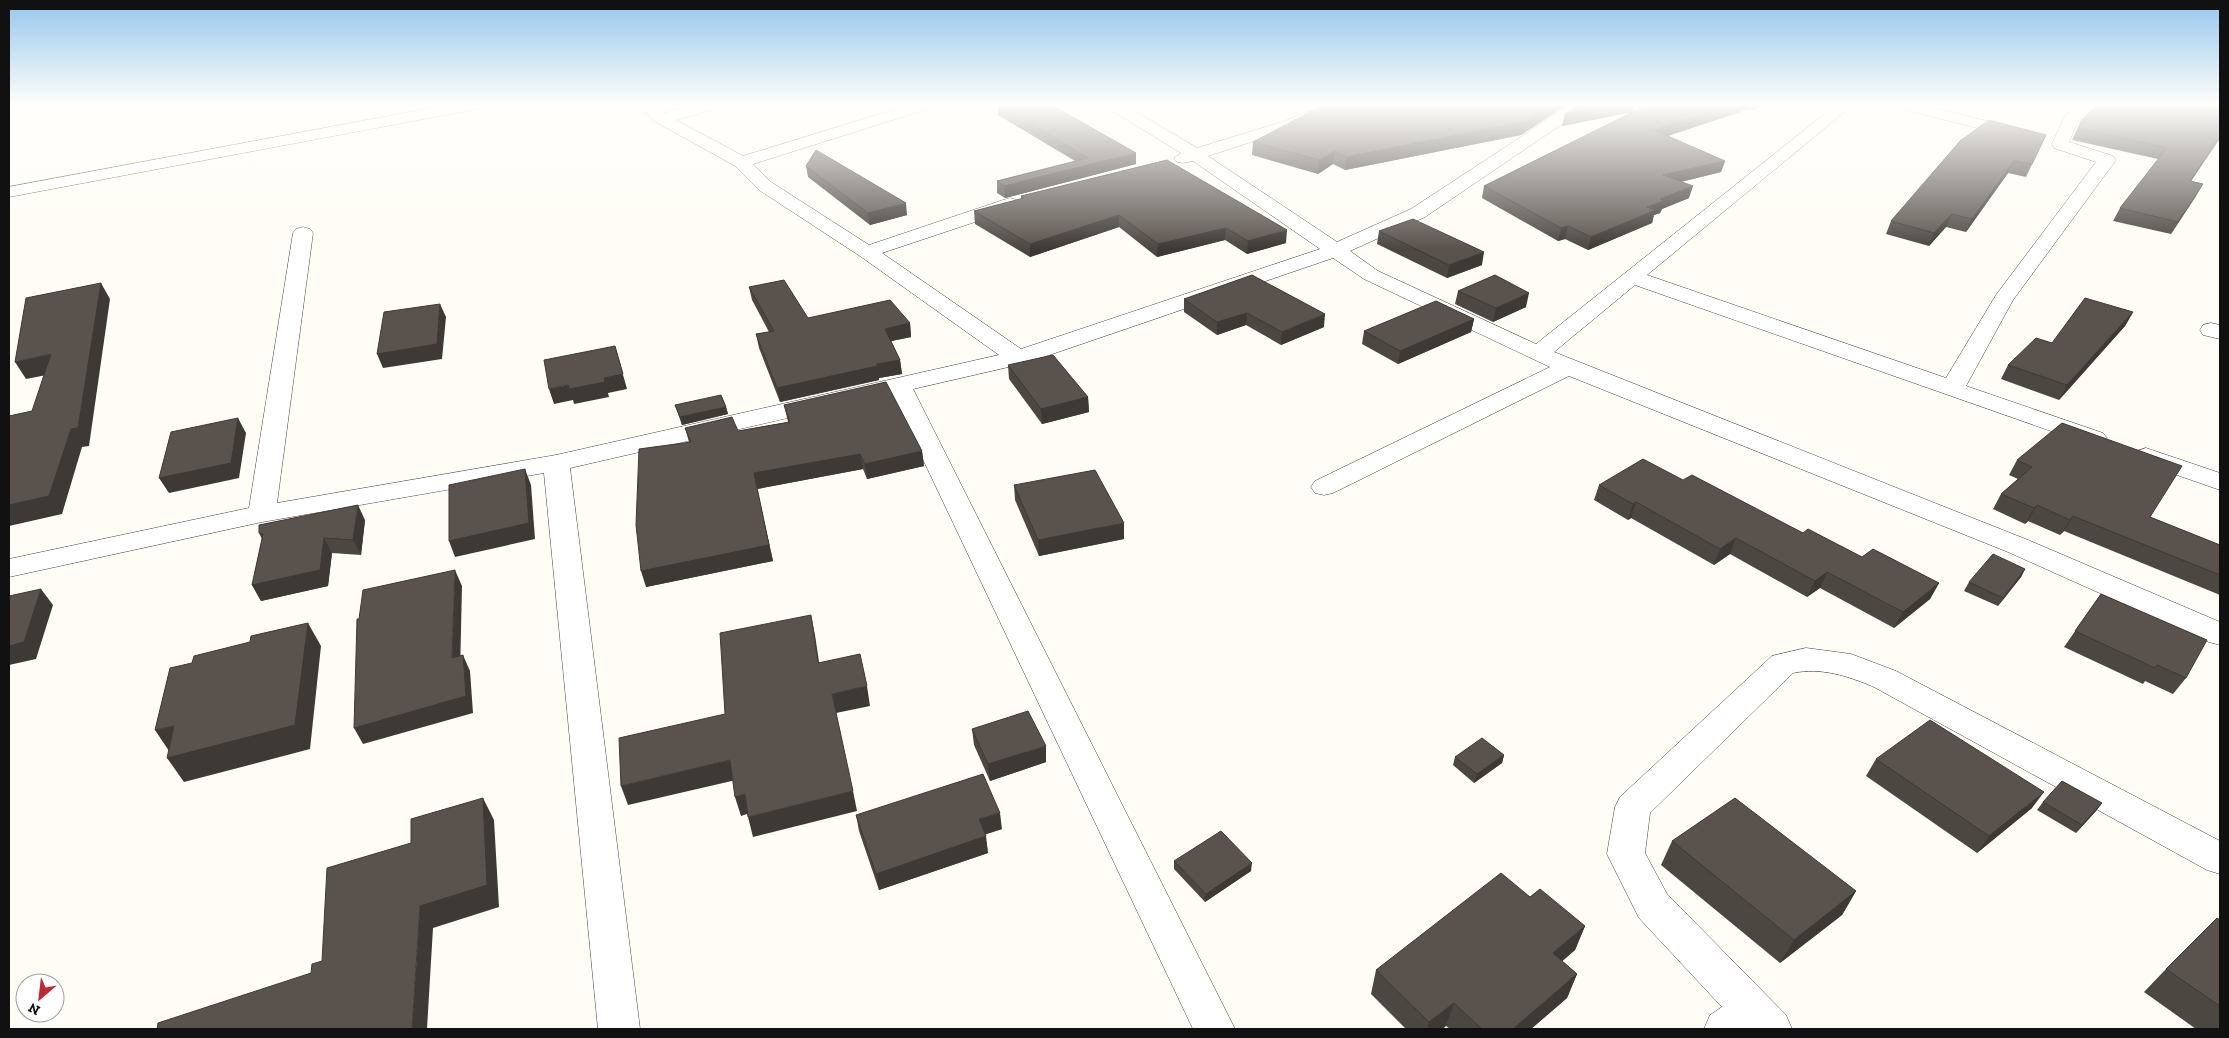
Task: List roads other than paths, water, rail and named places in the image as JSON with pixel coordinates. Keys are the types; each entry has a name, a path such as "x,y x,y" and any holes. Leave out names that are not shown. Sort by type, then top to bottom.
{"street":[{"path":"9,192 219,152"},
{"path":"723,152 741,162 765,186 867,252 1018,358"},
{"path":"741,162 772,152"},
{"path":"1192,152 1371,275 1414,296 1568,367 2018,546 2220,634"},
{"path":"1167,162 1204,152"},
{"path":"9,568 262,514 556,462 1018,358 1334,251 1418,213 1509,152"},
{"path":"1539,353 1786,152"},
{"path":"1953,389 1960,372 2004,299 2107,160 2085,152"},
{"path":"867,252 1022,201"},
{"path":"262,514 303,233"},
{"path":"1632,277 2220,482"},
{"path":"1324,487 1568,367"},
{"path":"900,386 1214,1029"},
{"path":"556,462 619,1029"},
{"path":"1750,1023 1653,906 1626,854 1632,807 1783,664 1806,659 1851,665 1885,679 2220,859"}]}
